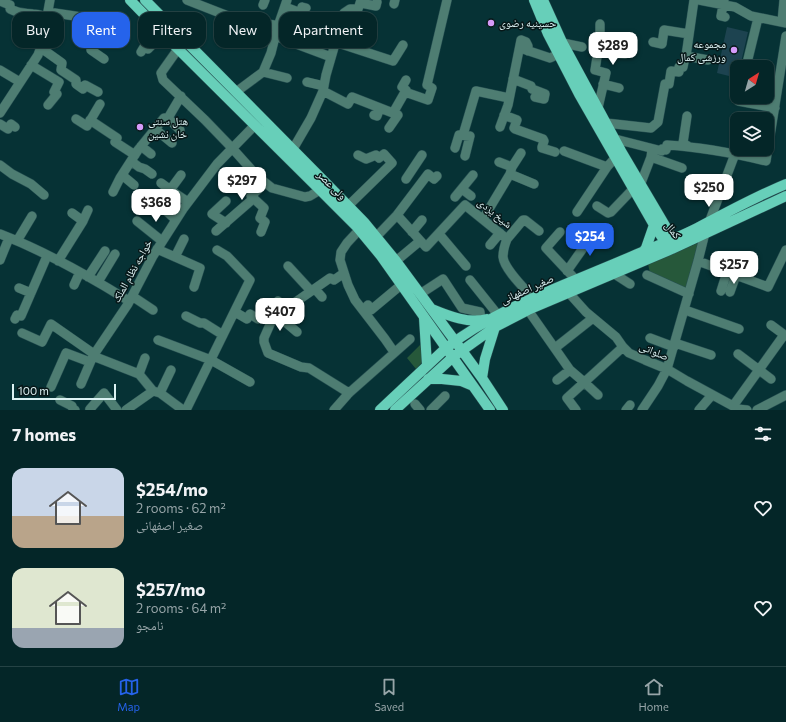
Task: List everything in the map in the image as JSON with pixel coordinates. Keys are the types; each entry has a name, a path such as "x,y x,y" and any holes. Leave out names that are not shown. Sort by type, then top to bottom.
{"main road":[{"name":"ولی عصر","path":"130,0 142,12"},
{"name":"ولی عصر","path":"145,0 293,149 376,237 396,261 462,350 503,410"},
{"name":"کمال","path":"534,0 560,47 598,108 615,139 637,186 670,243"},
{"name":"کمال","path":"543,0 579,94 616,158 637,186"},
{"name":"ولی عصر","path":"178,49 359,230 381,256 490,410"},
{"name":"صغیر اصفهانی","path":"453,357 462,350 491,320 528,310 613,273 710,220 786,184"},
{"name":"صغیر اصفهانی","path":"446,348 491,320 532,298 642,253 705,233 786,196"},
{"path":"642,253 658,223 681,230 691,231"},
{"path":"431,308 462,319 491,320 482,378"},
{"path":"424,317 427,365"},
{"path":"380,410 446,348"},
{"path":"395,410 453,357"},
{"path":"428,379 461,381 473,386"}],"street":[{"path":"47,12 50,0"},
{"path":"187,0 211,4 234,18 274,25 276,32"},
{"path":"406,80 402,87 406,90 405,92 428,100 432,88 427,85 427,69 447,0"},
{"path":"606,123 651,128 658,122 665,84 669,84 671,71 679,72 679,66 682,67 685,59 694,0"},
{"path":"699,0 724,2 751,16 784,22 784,0"},
{"path":"0,1 10,5 10,9 18,12"},
{"path":"346,12 350,9 358,9 361,2 376,6 377,2"},
{"path":"724,2 721,16 725,17"},
{"path":"236,92 263,72 271,53 276,32 286,4 303,10 302,12"},
{"path":"64,16 95,19 92,30 94,32 94,39 90,41 92,45 91,50 104,58"},
{"path":"748,60 758,18"},
{"path":"442,21 451,24"},
{"path":"598,108 606,73 595,70 600,38 600,24"},
{"path":"653,42 662,44 664,30 689,34"},
{"path":"276,32 331,56"},
{"path":"774,114 786,36"},
{"path":"353,48 393,61 403,45"},
{"path":"500,127 522,46 550,58 560,47 582,47"},
{"path":"0,113 41,48 62,63 61,70 76,80 76,84 83,89 85,85 98,92"},
{"path":"141,52 143,48"},
{"path":"293,149 310,118 323,89 333,48"},
{"path":"178,49 161,73 163,80 181,96 232,148 258,178 272,188 305,197 310,196 320,190"},
{"path":"598,52 625,54"},
{"path":"685,59 708,60"},
{"path":"31,65 59,82 54,92 57,94 48,105"},
{"path":"0,70 20,82"},
{"path":"263,72 287,78"},
{"path":"513,79 531,86 532,89 545,94 544,99 535,97"},
{"path":"307,82 323,89 348,104 352,97 377,111 398,115 389,128"},
{"path":"603,84 619,88"},
{"path":"463,135 476,91 509,98"},
{"path":"393,113 405,92"},
{"path":"113,192 141,146 164,118 168,118 181,96"},
{"path":"76,119 87,126 100,104"},
{"path":"754,104 775,108"},
{"path":"504,115 517,120 514,128 515,130 543,139 544,141 542,148 555,152"},
{"path":"687,116 683,143 688,146"},
{"path":"168,118 180,130"},
{"path":"90,120 116,137"},
{"path":"0,124 8,129 11,124 15,127"},
{"name":"خواجه نظام الملک","path":"81,384 93,358 127,312 130,299 160,245 188,202 217,164 255,125"},
{"path":"155,129 172,143"},
{"path":"455,148 459,135 470,136 465,156"},
{"path":"109,148 116,137"},
{"path":"116,137 115,142 133,158 139,167 152,174"},
{"path":"615,139 651,153 682,168"},
{"path":"651,153 662,151 662,149 666,150 667,140 688,146 730,153"},
{"path":"141,146 151,154"},
{"path":"564,151 607,167"},
{"path":"483,219 521,153"},
{"path":"597,206 608,213 611,212 637,186 651,153"},
{"path":"348,206 392,163 384,154 379,158 376,155 366,159 358,155"},
{"path":"420,184 407,178 422,154"},
{"path":"710,220 734,156"},
{"path":"744,156 766,161 767,156"},
{"path":"577,212 607,167 616,158"},
{"path":"499,162 534,184"},
{"path":"0,165 12,174 31,184 44,195"},
{"path":"376,237 397,215 428,174 434,179 437,176"},
{"path":"122,175 134,185"},
{"path":"170,190 180,175"},
{"path":"465,205 454,196 462,189 473,175"},
{"path":"161,183 188,202"},
{"path":"261,232 265,222 260,218 264,208 251,196 265,183"},
{"path":"462,189 471,196"},
{"path":"216,231 254,198"},
{"path":"226,201 212,214 226,223"},
{"name":"شیخ یزدی","path":"420,241 426,247 465,205 504,236 505,244 503,257 507,266 510,272 532,298"},
{"path":"163,208 176,220"},
{"path":"58,261 83,221 88,210"},
{"path":"72,213 83,221"},
{"path":"396,261 420,241 397,215"},
{"path":"0,260 13,240 32,216"},
{"path":"412,232 422,220"},
{"path":"490,245 504,236 523,220 539,232"},
{"path":"137,221 160,245 175,257 200,268 194,287"},
{"path":"359,230 341,252 340,260 355,300 389,336 394,352"},
{"path":"567,271 586,244 577,237 582,231"},
{"path":"560,232 546,248 576,280"},
{"path":"642,410 667,369 685,310 705,233"},
{"path":"0,234 58,261 154,310"},
{"path":"439,234 466,266"},
{"path":"175,257 184,239"},
{"path":"186,410 250,280 227,256 218,250"},
{"path":"698,261 768,287 786,250"},
{"path":"88,277 105,251"},
{"path":"98,282 116,254"},
{"path":"15,319 17,315 20,316 47,256"},
{"path":"288,266 322,297"},
{"path":"74,285 80,272"},
{"path":"344,273 334,280 330,278 277,315 272,320 264,338 264,342 268,353 301,367 309,368 349,393"},
{"path":"613,273 630,284"},
{"path":"725,292 731,273"},
{"path":"648,275 689,294"},
{"path":"420,294 443,279 462,308 480,312 491,320"},
{"path":"470,280 491,320"},
{"path":"363,310 368,305 371,310 401,285"},
{"path":"20,288 31,293"},
{"name":"صلواتی","path":"568,292 593,318 616,337 628,353 667,369 733,406 747,410"},
{"path":"278,301 286,309"},
{"path":"528,310 570,370 598,395"},
{"path":"685,310 739,329"},
{"path":"235,312 247,319 250,314 258,319"},
{"path":"277,315 297,332"},
{"path":"186,316 200,323 204,323 223,335"},
{"path":"555,348 593,318"},
{"path":"22,333 42,342 51,324 93,358"},
{"path":"733,406 785,336 771,325"},
{"path":"650,338 711,355"},
{"path":"334,410 349,393 410,339"},
{"path":"158,340 211,360 250,382"},
{"path":"576,410 567,398 623,347"},
{"path":"51,387 60,357 66,353 93,358 139,374 157,392 182,410"},
{"path":"738,354 771,379"},
{"path":"139,374 145,358"},
{"path":"126,410 157,392 171,370"},
{"path":"557,380 570,370"},
{"path":"91,410 90,409 104,393 116,410"},
{"path":"699,410 712,395"},
{"path":"431,410 445,396"},
{"path":"758,410 786,396"},
{"path":"60,400 72,406 73,410"}],"green space":[{"path":"700,242 687,291 650,273 648,264"},
{"path":"421,344 424,360 416,369 407,358"}],"building":[{"name":"مجموعه ورزشی کمال","path":"727,27 748,32 742,60 730,60 730,76 717,73"}],"place":[{"name":"حسینیه رضوی","path":"491,23"},
{"name":"مجموعه ورزشی کمال","path":"734,50"},
{"name":"هتل سنتی خان نشین","path":"140,127"}]}
